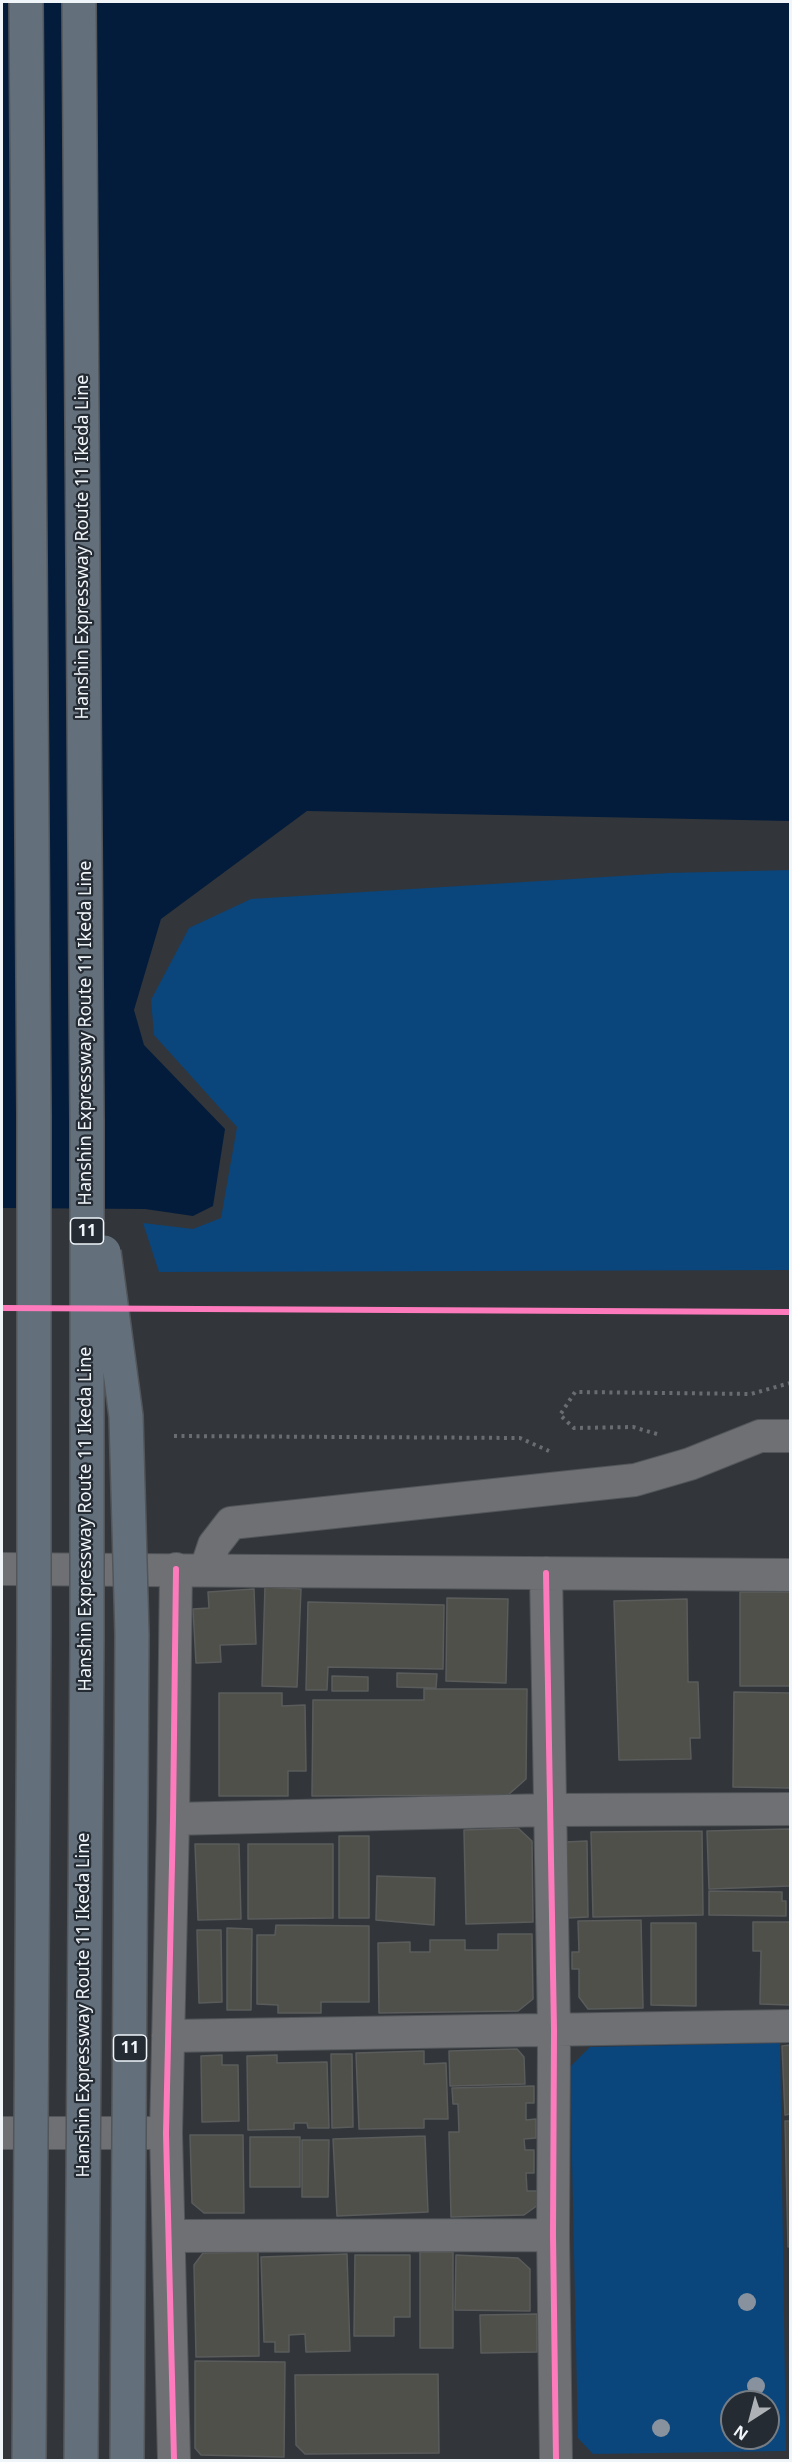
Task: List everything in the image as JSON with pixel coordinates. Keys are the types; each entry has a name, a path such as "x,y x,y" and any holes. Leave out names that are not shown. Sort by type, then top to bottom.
{"highway":[{"path":"26,2 34,1126 34,1649 29,2460"},
{"name":"Hanshin Expressway Route 11 Ikeda Line","path":"79,2 87,1120 87,1642 81,2460"},
{"name":"11","path":"87,1120 126,1416 132,1635 127,2460"}],"street":[{"path":"174,2460 166,2133 173,1819 191,1569 214,1545 231,1522 636,1480 690,1464 760,1436 790,1436"},
{"path":"2,1569 790,1575"},
{"path":"546,1573 548,1810 554,2030 553,2235 556,2460"},
{"path":"173,1819 548,1810 790,1809"},
{"path":"168,2036 790,2026"},
{"path":"2,2133 166,2133"},
{"path":"169,2236 553,2235"}],"path":[{"path":"690,1464 675,1442 664,1436 633,1427 574,1428 560,1415 575,1392 751,1394 790,1383"},
{"path":"174,1436 520,1438 549,1451 560,1451"}],"shaded area":[{"path":"2,2 790,2 790,821 307,811 161,919 134,1010 144,1045 225,1129 213,1206 193,1216 145,1209 2,1208"},
{"path":"790,870 790,1270 159,1272 143,1223 193,1229 221,1218 237,1127 154,1035 151,1000 189,928 251,899 669,873"},
{"path":"780,2043 786,2451 593,2454 578,2438 570,2067 590,2047"}],"building":[{"path":"265,1587 301,1589 297,1687 262,1686"},
{"path":"254,1589 256,1644 220,1645 221,1662 196,1663 193,1609 209,1608 208,1592"},
{"path":"740,1592 790,1592 790,1686 740,1686"},
{"path":"447,1598 508,1599 506,1683 446,1681"},
{"path":"687,1599 688,1682 698,1682 700,1738 690,1738 691,1759 619,1760 614,1601"},
{"path":"308,1602 444,1605 443,1669 328,1667 327,1690 306,1690"},
{"path":"397,1673 437,1674 436,1688 397,1687"},
{"path":"332,1676 368,1677 368,1691 332,1691"},
{"path":"424,1689 527,1689 526,1779 508,1795 312,1796 313,1700 424,1700"},
{"path":"734,1692 790,1693 790,1788 733,1787"},
{"path":"219,1693 282,1693 282,1706 305,1705 306,1771 288,1771 288,1796 219,1796"},
{"path":"518,1828 532,1841 533,1922 466,1924 464,1830"},
{"path":"790,1829 790,1886 709,1889 707,1831"},
{"path":"702,1831 703,1915 593,1917 591,1832"},
{"path":"339,1836 369,1836 369,1918 339,1918"},
{"path":"587,1841 588,1917 567,1918 565,1842"},
{"path":"195,1844 239,1844 241,1919 198,1920"},
{"path":"248,1844 333,1844 333,1918 248,1919"},
{"path":"377,1876 435,1878 434,1925 376,1920"},
{"path":"709,1891 782,1892 782,1901 786,1901 786,1916 709,1915"},
{"path":"641,1920 643,2008 588,2009 579,1997 579,1969 572,1969 572,1952 579,1952 578,1921"},
{"path":"753,1922 790,1922 790,2005 760,2004 761,1951 753,1951"},
{"path":"651,1923 696,1923 696,2006 651,2005"},
{"path":"276,1925 369,1926 369,2002 321,2002 321,2013 278,2013 278,2005 257,2004 257,1935 275,1935"},
{"path":"227,1928 252,1929 251,2010 227,2010"},
{"path":"197,1930 221,1930 222,2002 199,2003"},
{"path":"498,1934 532,1934 533,1999 518,2011 379,2013 378,1943 410,1942 410,1952 430,1952 430,1940 465,1940 465,1950 498,1950"},
{"path":"790,2045 790,2114 785,2115 782,2046"},
{"path":"517,2049 524,2057 525,2084 450,2086 449,2051"},
{"path":"424,2051 424,2064 446,2063 448,2119 424,2119 424,2128 359,2129 356,2053"},
{"path":"331,2054 352,2054 353,2127 332,2128"},
{"path":"222,2055 222,2065 238,2065 239,2121 202,2122 201,2056"},
{"path":"277,2055 277,2063 327,2062 329,2128 308,2128 307,2123 294,2123 294,2129 248,2130 247,2056"},
{"path":"534,2086 534,2103 526,2103 526,2120 536,2119 536,2138 524,2139 525,2150 534,2150 534,2173 526,2173 527,2191 538,2191 538,2205 524,2215 451,2217 449,2132 459,2132 458,2104 453,2104 452,2088"},
{"path":"785,2121 790,2121 790,2246 788,2247"},
{"path":"190,2135 243,2135 244,2213 204,2213 192,2203"},
{"path":"425,2136 428,2212 337,2216 333,2139"},
{"path":"250,2137 300,2137 300,2187 250,2187"},
{"path":"302,2140 329,2140 328,2197 302,2197"},
{"path":"258,2252 259,2356 196,2357 194,2265 203,2253"},
{"path":"420,2252 453,2252 453,2348 420,2348"},
{"path":"347,2254 350,2351 306,2352 305,2334 289,2335 289,2352 275,2352 275,2342 264,2342 261,2257"},
{"path":"355,2255 410,2255 410,2317 394,2317 394,2336 354,2336"},
{"path":"456,2255 518,2258 530,2269 530,2311 455,2310"},
{"path":"537,2314 537,2352 481,2353 480,2315"},
{"path":"195,2361 285,2362 284,2457 201,2455 195,2448"},
{"path":"438,2374 439,2453 305,2454 296,2445 295,2375"}],"cycle path":[{"path":"2,1308 790,1312"},
{"path":"174,2460 166,2133 176,1569"},
{"path":"546,1573 554,2030 553,2235 556,2460"}]}
